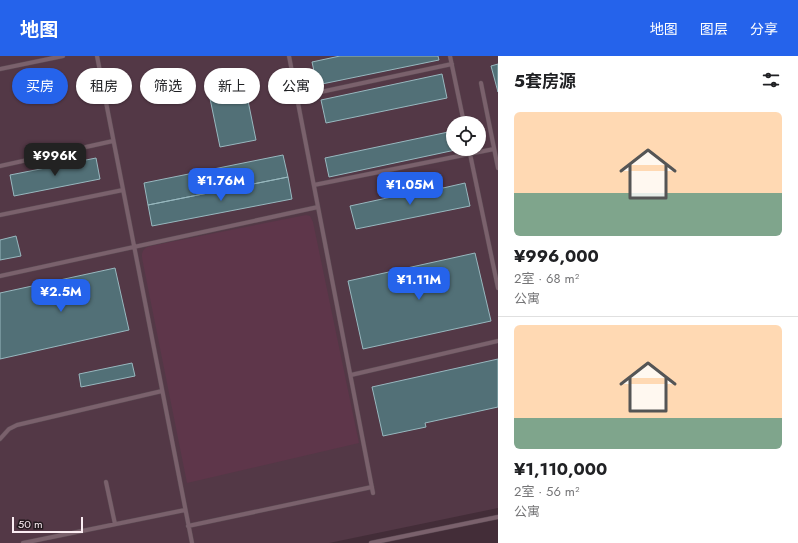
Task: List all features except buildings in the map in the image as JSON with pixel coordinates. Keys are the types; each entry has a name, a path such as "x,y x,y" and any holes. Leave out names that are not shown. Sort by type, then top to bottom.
{"lane":[{"path":"0,69 63,56"},
{"path":"97,56 192,543"},
{"path":"289,56 291,68"},
{"path":"450,56 463,116"},
{"path":"324,91 452,64"},
{"path":"481,83 498,168"},
{"path":"298,104 373,493"},
{"path":"0,166 113,141"},
{"path":"486,150 494,149"},
{"path":"314,185 447,156"},
{"path":"471,156 498,288"},
{"path":"0,215 123,190"},
{"path":"0,276 318,207"},
{"path":"351,375 498,341"},
{"path":"0,439 9,429 17,425 162,391"},
{"path":"106,482 115,524"},
{"path":"188,526 372,487"},
{"path":"23,543 185,510"},
{"path":"372,543 498,517"}],"shaded area":[{"path":"0,56 498,56 498,508 329,543 0,543"},
{"path":"306,215 310,216 313,222 359,443 187,483 142,260 142,253 150,246"}]}
